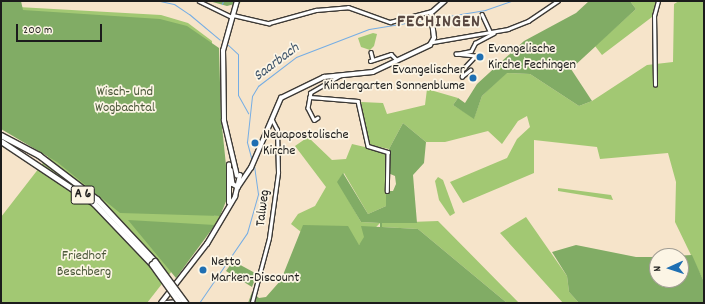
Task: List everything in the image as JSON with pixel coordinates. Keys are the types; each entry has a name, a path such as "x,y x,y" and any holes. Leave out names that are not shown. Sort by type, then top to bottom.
{"highway":[{"name":"A 6","path":"1,135 38,155 97,199 154,262 183,302"},
{"name":"A 6","path":"1,141 94,203 154,262"},
{"path":"173,287 183,302"},
{"path":"166,303 183,302"}],"main road":[{"path":"228,209 229,165 223,114 223,51 237,1"},
{"path":"236,186 251,169 272,115 280,100 288,93 320,78 366,74 433,42 430,18 432,11 445,1"},
{"path":"161,303 212,236 228,209 236,186 237,177 228,152"},
{"path":"229,165 237,177 236,186 229,203"},
{"path":"237,177 251,169"}],"street":[{"path":"199,1 232,16 269,22 316,10 348,7 390,22 432,11"},
{"path":"433,42 492,32 528,22 556,1"},
{"path":"655,84 654,16 658,1"},
{"path":"482,14 492,32"},
{"path":"471,70 462,77 461,72 475,56 456,54 471,51 476,43 492,32"},
{"path":"371,52 371,60 391,54 396,59"},
{"path":"316,118 314,120 308,108 311,93 340,76"},
{"path":"310,97 358,101 368,146 388,150 387,191"},
{"name":"Talweg","path":"252,302 270,238 278,173 277,130 272,115"}],"green space":[{"name":"Wisch- Und Wogbachtal","path":"1,1 18,7 161,15 188,23 212,41 214,216 220,216 215,225 208,225 147,303 1,303 1,217 53,150"},
{"name":"Wisch- Und Wogbachtal","path":"1,1 21,1 23,10 160,19 187,26 219,48 221,117 229,194 220,216 120,213 57,162 1,129"},
{"path":"209,1 245,1 227,6"},
{"path":"589,1 630,1 636,9 571,69 592,101 579,106 530,74 507,73 482,96 474,119 453,105 458,98 465,103 477,84 524,41 576,13"},
{"path":"630,1 656,1 652,17 602,55 595,46 636,9"},
{"path":"679,1 704,1 704,282 689,248 688,248 675,222 676,182 668,153 600,159 597,147 534,140 534,173 463,203 450,182 507,158 517,139 530,127 527,116 518,121 502,144 488,131 445,142 426,142 403,123 389,149 369,145 361,102 383,103 387,114 425,105 427,89 458,98 453,105 474,118 482,96 506,73 530,74 579,106 592,101 647,65 673,62 674,4"},
{"path":"373,33 377,34 374,46 370,50 361,47 358,38"},
{"path":"403,123 426,142 424,163 413,175 417,223 382,223 382,227 418,229 507,303 248,303 252,292 259,298 266,297 281,280 303,225 348,226 359,245 364,237 361,226 380,227 380,223 361,222 337,182 343,173 368,214 386,206 386,191 393,191 396,184 395,176 388,173 389,149"},
{"path":"308,137 332,160 346,159 352,144 386,152 386,206 368,214 344,173 338,182 361,222 380,223 359,245 301,232 291,224 298,214 315,206 326,187 295,146"},
{"path":"438,177 443,180 455,213 450,216 439,200 435,181"},
{"path":"558,188 611,195 613,200 558,191"},
{"path":"526,217 567,276 569,292 579,303 563,303 500,233"},
{"path":"128,220 215,225 176,278"},
{"path":"438,221 519,303 507,303 418,229 382,227 382,223"},
{"path":"576,245 636,257 649,257 649,288 689,288 689,255 692,255 704,282 704,303 579,303 569,292 567,276 552,252"},
{"path":"233,261 257,274 252,287 226,271"}],"waterway":[{"path":"160,1 174,4 189,14 220,40"},
{"name":"Saarbach","path":"252,161 247,142 252,96 258,86 296,57 369,29 485,10 511,1"},
{"path":"226,43 238,54 238,95 248,113"},
{"path":"704,103 704,128"},
{"name":"Saarbach","path":"199,303 247,233 258,194 254,164"}],"place":[{"name":"Evangelische Kirche Fechingen","path":"480,57"},
{"name":"Evangelischer Kindergarten Sonnenblume","path":"473,78"},
{"name":"Neuapostolische Kirche","path":"255,143"},
{"name":"Netto Marken-Discount","path":"203,270"}],"district":[{"name":"FECHINGEN","path":"439,23"}],"park label":[{"name":"Friedhof Beschberg","path":"84,264"}]}
